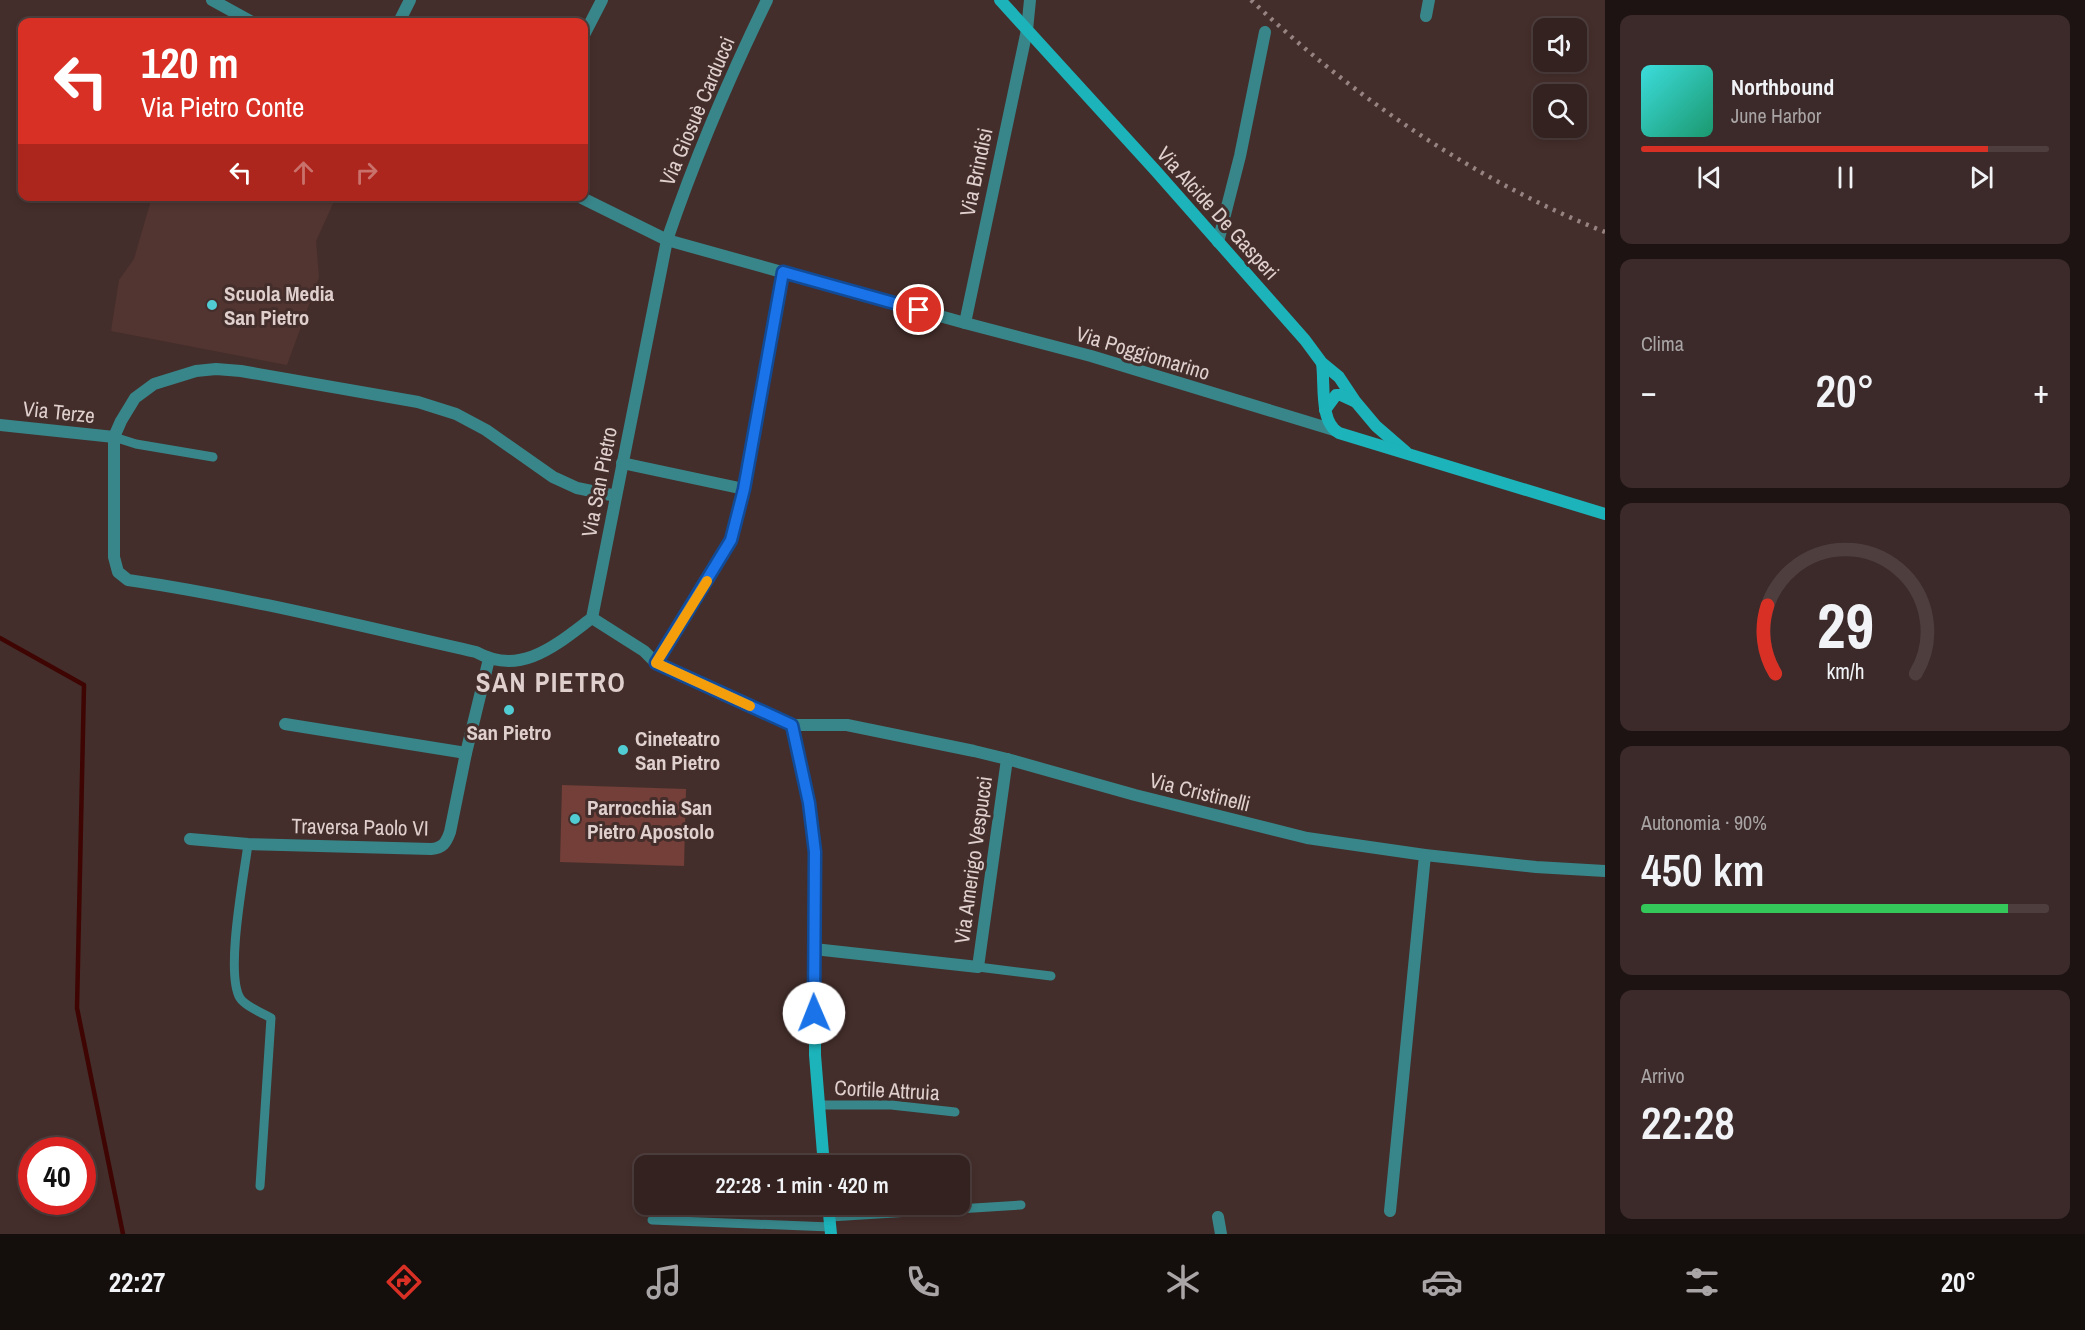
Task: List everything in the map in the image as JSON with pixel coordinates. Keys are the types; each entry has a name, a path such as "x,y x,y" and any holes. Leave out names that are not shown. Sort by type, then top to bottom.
{"main road":[{"name":"Via Alcide De Gasperi","path":"1000,0 1305,340 1322,363 1339,377 1364,412 1385,435 1406,452"},
{"path":"1322,363 1325,410 1328,421 1339,433 1354,434 1362,429 1364,412"},
{"path":"1325,410 1336,395 1355,401"},
{"name":"Via Poggiomarino","path":"1339,433 1605,514"},
{"path":"792,725 809,803 815,852 813,949 815,1055 823,1155"}],"street":[{"path":"212,0 245,18"},
{"path":"401,18 410,0"},
{"path":"588,26 602,0"},
{"name":"Via Giosuè Carducci","path":"667,240 683,192 744,48 767,0"},
{"name":"Via Brindisi","path":"965,323 1027,30 1030,0"},
{"path":"1426,16 1429,0"},
{"path":"1218,242 1240,156 1265,32"},
{"name":"Via Poggiomarino","path":"588,201 667,240 1091,356 1339,433"},
{"name":"Via San Pietro","path":"592,618 667,240"},
{"path":"656,663 731,540 744,489 783,272"},
{"path":"616,496 577,488 553,477 486,430 456,414 418,402 241,371 206,370 173,377 154,384 135,398 121,421 114,437 114,557 118,572 128,579 246,601 453,646 476,652 489,659 507,662 535,656 567,637 592,618 644,651 656,663 792,725"},
{"name":"Via Terze","path":"0,426 114,437"},
{"path":"622,463 744,489"},
{"name":"Traversa Paolo VI","path":"190,839 248,844 438,848 445,844 450,832 489,659"},
{"path":"285,724 466,753"},
{"name":"Via Cristinelli","path":"792,725 847,725 1007,759 1134,795 1307,838 1425,855 1536,867 1605,871"},
{"name":"Via Amerigo Vespucci","path":"813,949 978,967 1007,759"},
{"path":"1390,1211 1425,855"},
{"path":"1218,1217 1221,1234"}],"lane":[{"path":"114,437 136,444 213,457"},
{"path":"248,844 233,978 240,999 271,1018 260,1186"},
{"name":"Via Amerigo Vespucci","path":"978,967 1051,976"},
{"name":"Cortile Attruia","path":"818,1105 891,1105 955,1112"},
{"path":"652,1220 830,1221 1021,1205"}],"shaded area":[{"name":"Scuola Media San Pietro","path":"151,201 334,201 316,241 319,277 287,365 111,331 119,280 134,259"},
{"path":"562,785 686,789 684,866 560,862"}],"waterway":[{"path":"0,638 84,685 77,1008 123,1234"}],"railway":[{"path":"1251,0 1331,70 1417,133 1509,187 1605,232"}],"slow traffic":[{"path":"707,581 656,663 750,706"}],"place":[{"name":"Scuola Media San Pietro","path":"212,305"},
{"name":"San Pietro","path":"509,710"},
{"name":"Cineteatro San Pietro","path":"623,750"},
{"name":"Parrocchia San Pietro Apostolo","path":"575,819"}],"district":[{"name":"SAN PIETRO","path":"551,682"}],"route":[{"path":"814,1013 815,852 809,803 792,725 656,663 731,540 744,489 783,272 919,310"}]}
